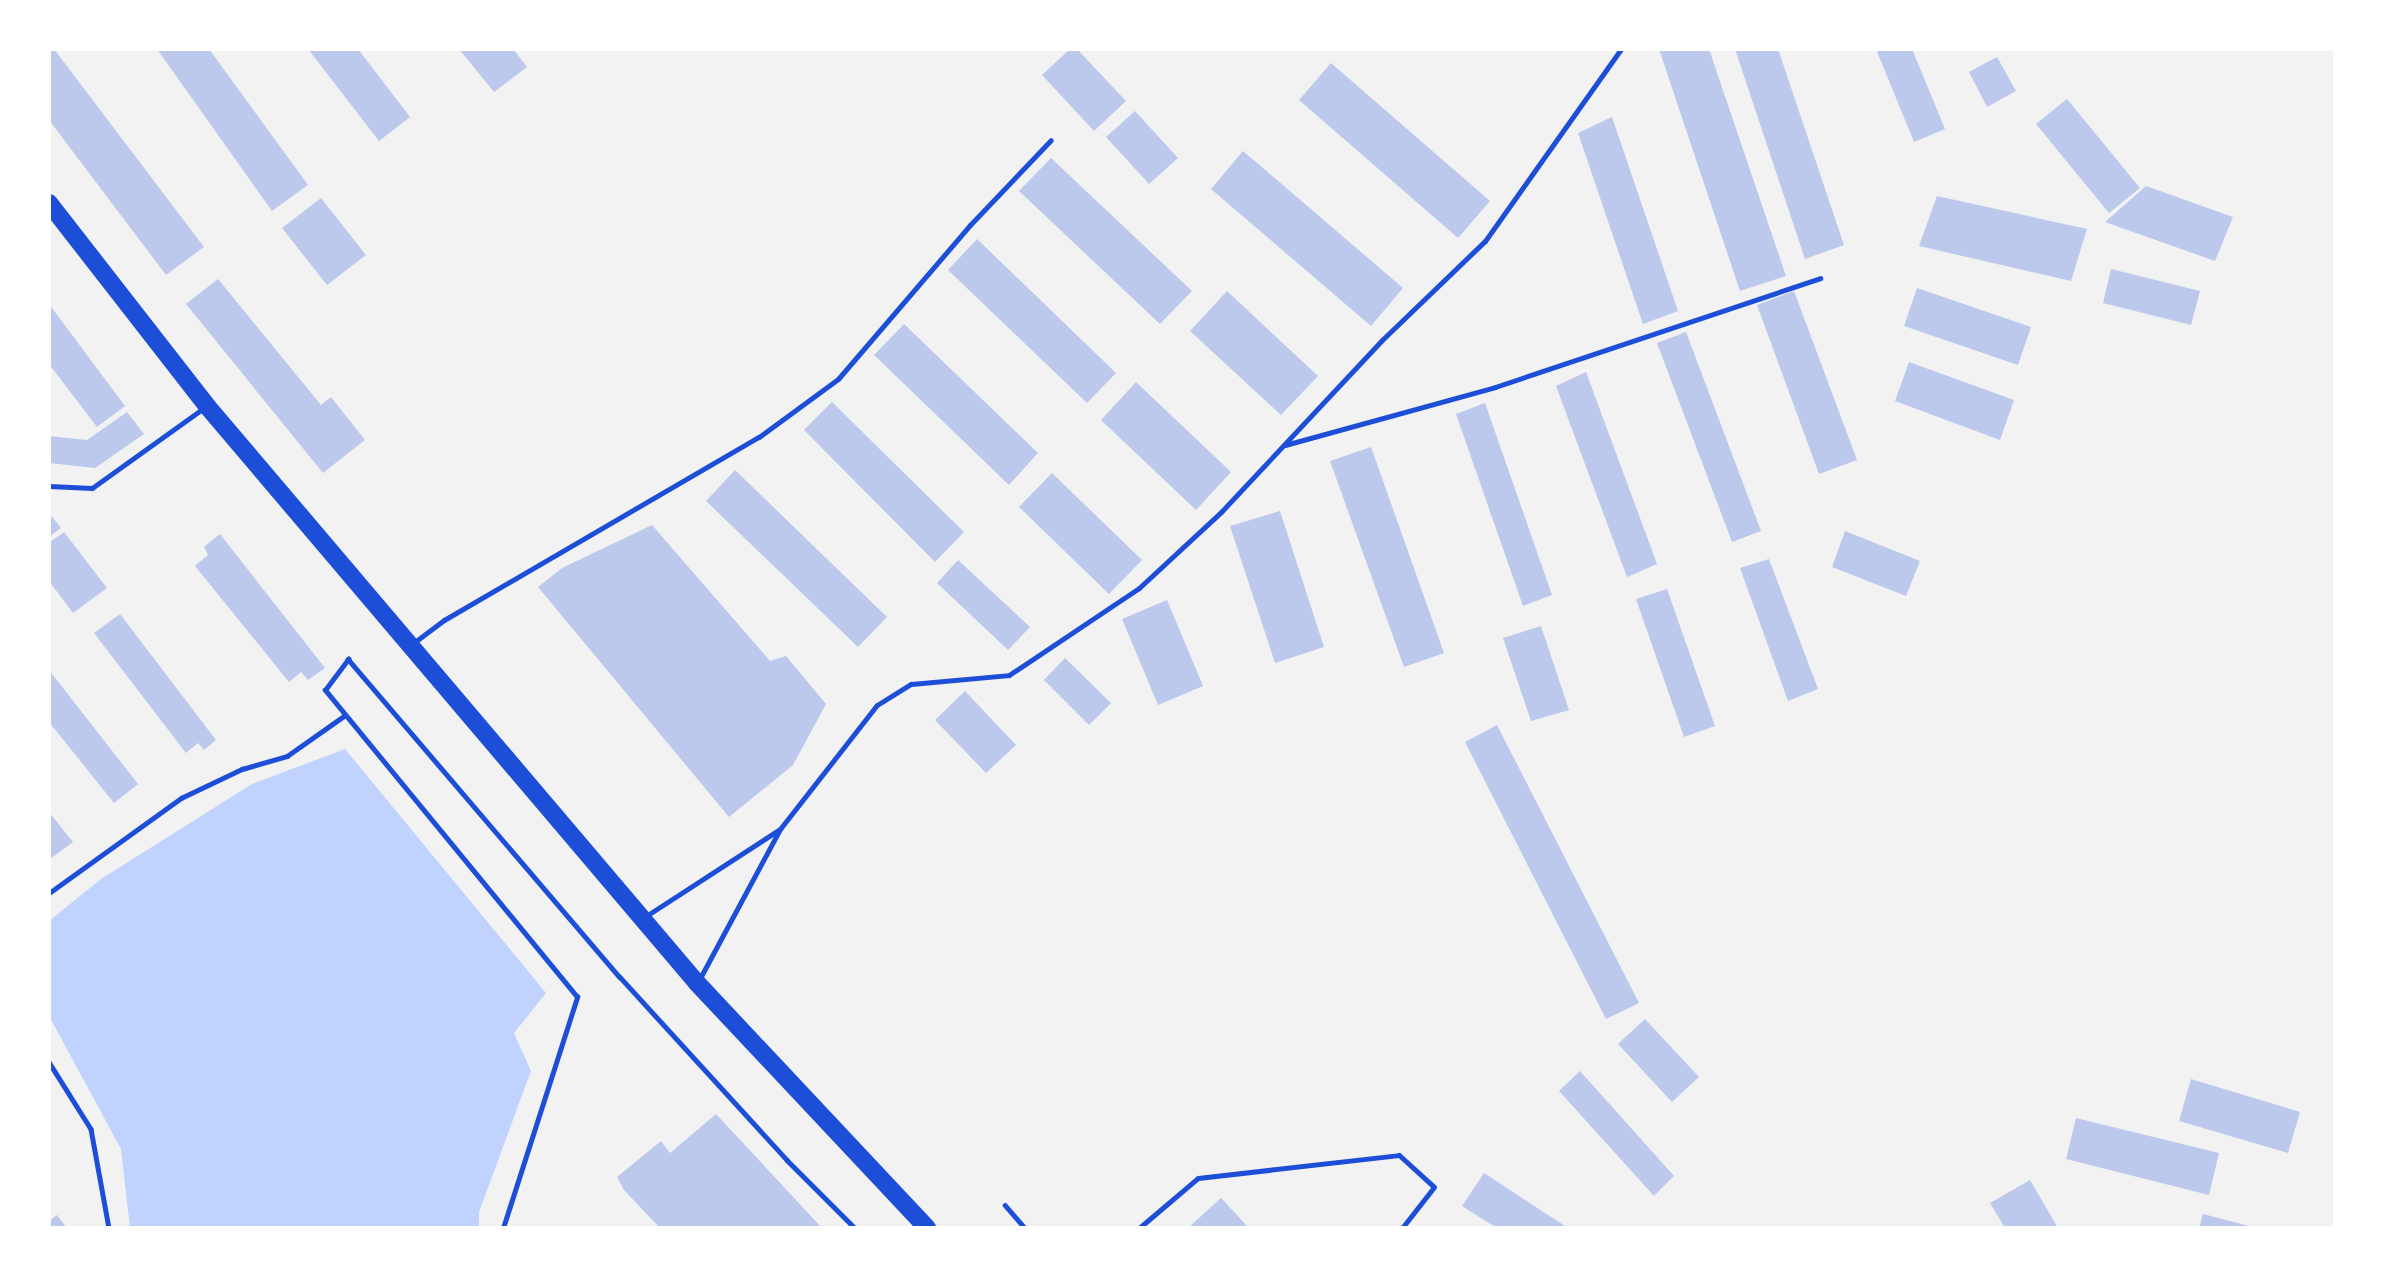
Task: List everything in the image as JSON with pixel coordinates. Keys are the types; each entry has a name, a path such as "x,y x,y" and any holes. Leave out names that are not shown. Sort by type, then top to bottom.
{"main road":[{"path":"52,214 207,406 698,982 928,1228"}],"lane":[{"path":"698,982 780,829 877,705 911,684 1009,675 1139,588 1221,512 1382,340 1485,241 1621,49"},
{"path":"409,646 444,620 759,437 838,379 970,225 1051,140"},
{"path":"1283,446 1495,387 1819,278"},
{"path":"49,486 92,488 207,406"},
{"path":"643,918 780,829"},
{"path":"1139,1228 1198,1178 1399,1155 1434,1187 1402,1228"}],"path":[{"path":"503,1228 577,997 325,690 348,659 620,976 787,1160 855,1228"},
{"path":"49,893 181,798 242,769 287,756 344,716"},
{"path":"49,1062 91,1129 109,1228"},
{"path":"1006,1205 1025,1228"}],"water":[{"path":"345,749 546,993 514,1033 531,1071 479,1212 479,1228 130,1228 121,1149 49,1016 49,921 101,879 252,784"}],"building":[{"path":"54,49 204,247 166,275 49,120 49,50"},
{"path":"157,49 209,49 308,185 272,211"},
{"path":"308,49 358,49 410,117 379,141"},
{"path":"459,49 513,49 527,67 494,92"},
{"path":"1070,49 1077,49 1126,101 1094,131 1042,75"},
{"path":"1659,49 1709,49 1786,276 1740,291"},
{"path":"1735,49 1778,49 1844,245 1805,259"},
{"path":"1876,49 1912,49 1945,129 1914,142"},
{"path":"1997,57 2016,91 1987,107 1969,72"},
{"path":"1331,63 1490,201 1458,238 1299,100"},
{"path":"2067,99 2140,188 2109,213 2036,124"},
{"path":"1135,111 1178,158 1149,184 1106,137"},
{"path":"1612,117 1678,311 1643,324 1578,133"},
{"path":"1243,151 1403,288 1371,326 1211,189"},
{"path":"1051,158 1192,291 1160,324 1019,191"},
{"path":"2146,186 2233,217 2215,261 2105,222"},
{"path":"1937,196 2087,229 2071,281 1919,246"},
{"path":"321,198 366,255 327,285 282,228"},
{"path":"977,239 1116,373 1087,403 948,270"},
{"path":"2111,269 2200,291 2191,325 2103,303"},
{"path":"218,279 321,405 331,397 365,440 323,473 186,304"},
{"path":"1917,288 2031,327 2018,365 1904,326"},
{"path":"1227,291 1318,376 1281,415 1190,331"},
{"path":"1794,291 1857,460 1819,474 1757,305"},
{"path":"49,304 125,406 97,427 49,364"},
{"path":"904,324 1038,453 1009,485 874,355"},
{"path":"1686,332 1761,531 1732,542 1657,343"},
{"path":"1909,362 2014,400 2000,440 1895,401"},
{"path":"1586,372 1657,564 1627,577 1556,386"},
{"path":"1136,382 1231,472 1196,510 1101,420"},
{"path":"832,402 964,532 935,562 804,430"},
{"path":"1485,403 1552,595 1523,606 1456,414"},
{"path":"127,412 144,434 95,468 49,463 49,436 87,440"},
{"path":"1371,447 1444,653 1404,667 1330,461"},
{"path":"735,470 887,617 858,647 706,501"},
{"path":"1052,473 1142,560 1109,594 1019,507"},
{"path":"1280,511 1324,647 1275,663 1230,526"},
{"path":"49,513 61,528 49,537"},
{"path":"652,525 770,661 786,656 826,704 793,765 729,817 538,587 562,568"},
{"path":"1845,531 1920,561 1906,596 1832,567"},
{"path":"64,532 107,588 73,613 49,581 49,543"},
{"path":"220,534 325,668 308,680 301,672 289,682 195,566 208,555 204,547"},
{"path":"1769,559 1818,689 1788,701 1740,568"},
{"path":"958,560 1030,627 1008,650 937,583"},
{"path":"1667,589 1715,726 1684,737 1636,599"},
{"path":"1167,600 1203,686 1158,705 1122,619"},
{"path":"120,614 216,740 204,750 198,743 186,753 94,633"},
{"path":"1541,626 1569,710 1531,721 1503,638"},
{"path":"1065,658 1111,703 1089,725 1044,680"},
{"path":"49,670 138,784 114,803 49,722"},
{"path":"965,691 1016,745 986,773 935,720"},
{"path":"1497,725 1639,1003 1606,1019 1465,742"},
{"path":"49,812 73,842 50,859 49,857"},
{"path":"1645,1019 1699,1077 1672,1102 1618,1044"},
{"path":"1580,1071 1674,1176 1654,1196 1559,1091"},
{"path":"2191,1079 2300,1112 2288,1153 2179,1121"},
{"path":"716,1114 822,1228 660,1228 624,1190 617,1177 661,1141 670,1153"},
{"path":"2076,1118 2219,1153 2209,1195 2066,1159"},
{"path":"1484,1173 1568,1228 1497,1228 1462,1206"},
{"path":"2030,1180 2058,1228 2005,1228 1990,1203"},
{"path":"1221,1198 1249,1228 1188,1228"},
{"path":"2203,1214 2253,1227 2253,1228 2199,1228"},
{"path":"57,1215 67,1228 49,1228 49,1221"}]}
